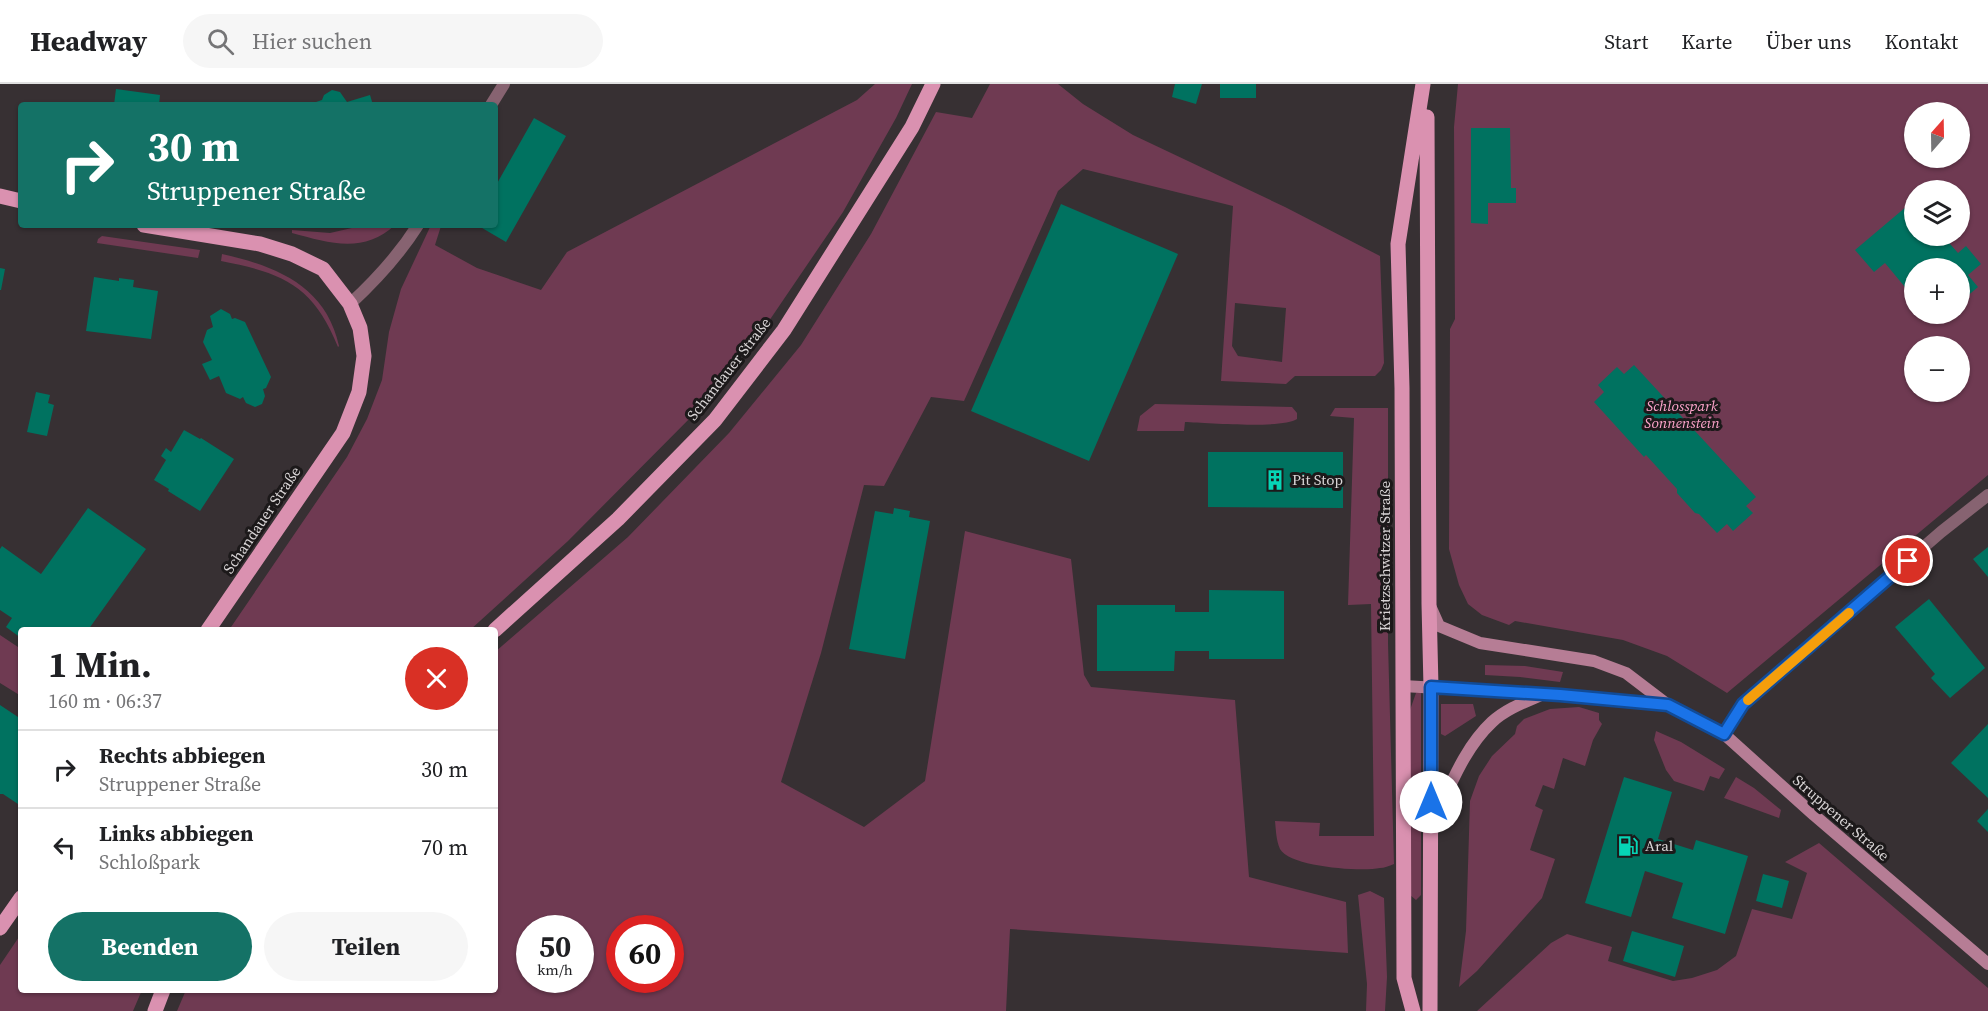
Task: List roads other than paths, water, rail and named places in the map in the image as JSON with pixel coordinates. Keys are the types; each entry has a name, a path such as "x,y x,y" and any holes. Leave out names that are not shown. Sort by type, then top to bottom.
{"main road":[{"name":"Schandauer Straße","path":"498,627 618,519 715,420 783,330 912,127 933,84"},
{"name":"Krietzschwitzer Straße","path":"1413,1011 1404,978 1402,388 1398,244 1423,84"},
{"name":"Krietzschwitzer Straße","path":"1422,102 1427,114 1432,824 1430,1011"},
{"path":"0,196 18,200"},
{"name":"Schandauer Straße","path":"162,228 260,244 292,254 323,269 350,304 360,328 364,356 359,392 343,433 210,627"},
{"name":"Struppener Straße","path":"1429,604 1439,626 1480,643 1594,661 1626,673 1668,705 1724,734 1814,815 1988,964"},
{"name":"Struppener Straße","path":"1403,686 1543,694 1668,705"},
{"path":"1432,824 1470,747 1493,721 1513,708 1543,694"},
{"path":"0,928 18,902"},
{"path":"155,1011 162,993"}],"street":[{"path":"493,102 504,84"},
{"path":"350,304 376,280 403,249 416,228"},
{"path":"1724,734 1743,704 1941,532 1988,495"}],"place":[{"name":"Pit Stop","path":"1275,480"},
{"name":"Aral","path":"1628,846"}],"park label":[{"name":"Schlosspark Sonnenstein","path":"1682,414"}]}
